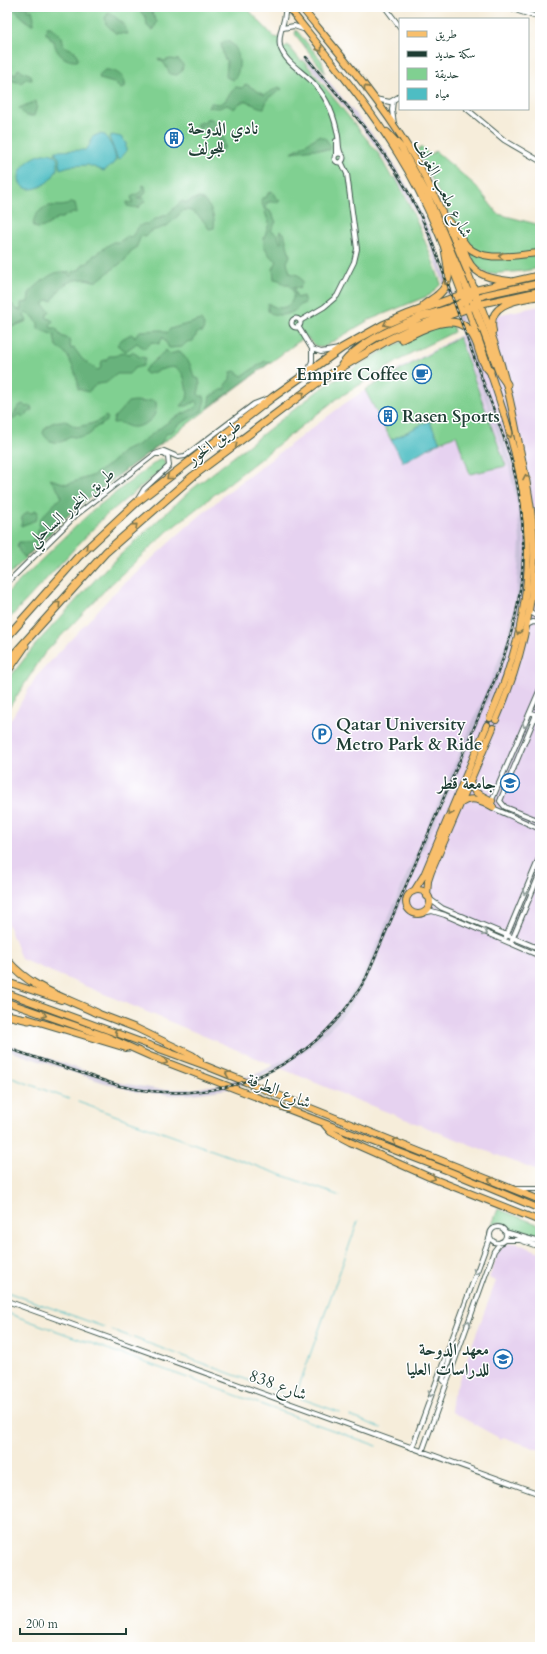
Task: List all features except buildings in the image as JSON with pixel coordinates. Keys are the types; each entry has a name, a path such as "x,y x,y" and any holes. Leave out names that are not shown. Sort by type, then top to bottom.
{"highway":[{"path":"422,309 440,293 447,282 449,270 445,246"},
{"path":"340,368 353,353 377,338 421,317 471,299 500,374 507,384"},
{"name":"طريق الخور","path":"8,634 78,557 137,502 307,372 341,349 383,325 422,309 471,299"},
{"name":"طريق الخور","path":"7,662 31,633 106,552 193,476 317,383 340,368 388,340 471,299"},
{"path":"388,340 396,341 444,322 458,322 472,333 485,364 490,371"},
{"path":"7,672 28,643 31,633"},
{"path":"7,960 20,974 35,985 97,1013"},
{"path":"7,1014 29,1020"}],"main road":[{"name":"شارع ملعب الغولف","path":"288,7 381,127 410,174 426,203 445,246 471,299 498,352 515,418 532,517 534,562 526,626 511,682 493,719 507,676 521,621 527,576 528,545 522,488 510,432 490,371 471,299 445,218 421,170 394,126 375,99 301,7"},
{"path":"381,127 401,147 420,180 446,235 471,299"},
{"path":"445,218 459,232 468,246 481,255 540,254"},
{"path":"450,231 460,240 468,261 474,270 485,277 510,281"},
{"path":"471,299 510,281 540,275"},
{"path":"471,299 540,283"},
{"path":"471,299 540,292"},
{"path":"498,352 492,325 495,312 506,304 540,296"},
{"path":"490,727 470,783 430,876 428,897 429,906 423,913 415,914 407,907 407,897 414,891 424,875 490,727"},
{"path":"470,783 475,792 492,801"},
{"path":"462,803 467,799 474,799 493,808"},
{"path":"414,891 421,891 428,897"},
{"path":"7,982 97,1013 192,1055 206,1066"},
{"name":"شارع الطرفة","path":"7,993 206,1066 540,1200"},
{"name":"شارع الطرفة","path":"7,1002 105,1036 150,1056 451,1172 540,1209"},
{"path":"29,1020 150,1056"},
{"path":"324,1124 331,1132 350,1142 540,1221"}],"street":[{"path":"285,7 285,18 279,38 282,51 292,63 312,80 322,94 331,111 336,131 338,154 335,161 341,162"},
{"path":"384,7 399,26"},
{"path":"506,7 540,18"},
{"path":"283,28 294,26 306,30"},
{"path":"375,99 385,102 393,101 399,97"},
{"path":"393,101 392,110 394,126"},
{"path":"468,110 504,140 540,161"},
{"path":"338,154 343,158 341,162 347,174 356,249 355,257 335,299 300,321 298,326 312,349 321,352 341,349"},
{"path":"298,326 293,326 292,321 296,318 300,321"},
{"path":"307,372 312,361 312,349"},
{"path":"155,454 166,451 178,457 185,456 254,404 273,397"},
{"path":"137,502 144,489 169,466 170,460 167,456 155,454"},
{"name":"طريق الخور الساحلي","path":"7,583 75,516 155,454"},
{"path":"529,611 540,618"},
{"path":"526,626 533,622 540,623"},
{"path":"540,689 492,801 493,808 540,829"},
{"path":"530,712 535,714 535,717 500,801 505,807 540,821"},
{"path":"528,824 531,817"},
{"path":"504,941 540,856"},
{"path":"510,944 540,873"},
{"path":"428,897 440,907 540,950"},
{"path":"423,913 432,911 450,917 540,956"},
{"path":"450,917 452,912"},
{"name":"شارع الطرفة","path":"514,1190 540,1189"},
{"path":"412,1448 491,1230 496,1227 501,1227 505,1232 540,1242"},
{"path":"422,1452 434,1412 494,1251 502,1241 505,1232"},
{"path":"490,1236 494,1242 520,1240 540,1247"},
{"name":"شارع 838","path":"7,1301 540,1494"},
{"path":"446,1383 443,1380 452,1350 451,1339"},
{"path":"426,1410 434,1412"}],"shaded area":[{"path":"308,56 386,151 409,189 431,233 514,466 524,522 525,561 521,599 513,636 500,672 375,962 348,1009 336,1023 309,1048 279,1069 246,1083 228,1089 192,1094 174,1095 137,1092 102,1082 7,1050 7,1044 121,1083 156,1089 192,1089 227,1083 261,1072 292,1055 320,1033 343,1006 370,960 495,670 508,635 516,598 520,542 517,504 509,467 426,235 389,165 365,132 304,59"},
{"path":"540,306 540,1172 354,1099 21,959 7,922 7,726 36,677 114,593 183,530 228,492 344,404 390,374 496,315"},
{"name":"معهد الدوحة للدراسات العليا","path":"516,1243 540,1252 540,1450 503,1437 501,1439 452,1412 451,1401 496,1281 489,1278 497,1255 496,1254 503,1245"}],"green space":[{"name":"نادي الدوحة للجولف","path":"7,7 246,7 274,37 281,38 283,48 288,45 301,61 303,60 378,153 392,178 395,177 420,230 441,284 430,295 369,320 324,347 316,346 306,336 74,510 7,577"},
{"path":"11,7 29,7 27,11 32,10 34,18 33,24 30,24"},
{"path":"147,8 151,11 157,22 153,31 147,26 146,17 140,12"},
{"path":"109,12 124,24 128,34 115,33 106,24 105,18"},
{"path":"47,27 51,27 62,37 64,46 75,51 78,58 77,61 68,60 61,56 56,49 54,41 50,39 49,35 46,34"},
{"path":"296,30 322,61 325,73 295,34"},
{"path":"225,41 234,46 239,58 238,71 233,80 226,77 227,61 224,58 221,44"},
{"path":"158,58 164,61 170,59 179,60 183,65 182,71 177,75 170,74 164,63"},
{"path":"18,69 31,75 32,80 26,79 21,83 10,80 7,82 7,70 15,75"},
{"path":"105,70 120,74 124,80 125,87 121,89 114,83 100,79 99,75"},
{"path":"246,84 264,95 279,87 282,89 268,98 264,108 246,101 238,104 234,109 227,105 219,108 208,107 211,103 219,104 224,102 235,87 242,88"},
{"path":"36,101 37,106 34,116 26,116 19,108"},
{"path":"210,118 219,128 223,137 225,147 219,154 217,152 219,143 214,132 206,127 201,126 201,129 196,126 198,123 206,122 206,119"},
{"path":"319,136 325,138 331,146 330,150 314,149 292,152"},
{"path":"422,147 430,156 435,151 476,186 498,214 540,225 540,268 488,274 476,266 417,150"},
{"path":"143,185 145,186 146,192 144,195 137,198 144,198 145,201 138,208 127,206 127,202 133,203 131,197 141,192"},
{"path":"272,191 276,198 280,200 278,203 274,201 266,203 267,210 270,211 276,222 271,230 278,235 280,243 282,242 280,231 284,233 290,256 287,262 290,273 298,275 303,282 299,289 294,287 294,289 297,298 303,296 305,303 290,313 281,315 276,315 268,311 268,303 275,307 286,307 290,304 293,295 289,285 284,285 279,280 274,279 273,269 277,261 270,256 264,246 264,238 269,224 261,200 263,197 266,198 268,193"},
{"path":"200,198 207,203 212,211 214,228 209,229 202,219 195,213 184,210 167,226 149,232 145,237 141,236 136,248 131,251 125,260 97,281 84,279 68,282 58,291 52,301 48,300 44,303 44,306 50,311 46,317 53,321 50,325 51,328 56,328 61,336 69,339 71,349 74,348 82,359 97,370 100,369 102,361 106,360 109,356 115,356 124,352 128,354 133,352 140,357 146,358 143,366 135,368 129,374 117,374 106,383 97,384 88,392 78,389 76,376 68,357 64,351 56,346 54,335 38,329 38,323 35,318 26,313 24,315 27,321 9,328 7,326 12,304 16,309 21,310 21,303 28,302 30,292 46,278 56,273 65,273 69,271 69,275 71,276 73,272 80,269 83,264 88,263 94,255 97,255 100,251 113,242 119,242 128,236 131,237 139,226 167,215 182,201 187,203 194,199"},
{"path":"71,202 75,203 77,212 62,218 57,218 50,224 43,227 34,227 33,224 35,217 42,209 49,206 66,205"},
{"path":"201,320 204,325 203,332 198,332 193,341 187,342 182,347 169,348 163,337 159,344 152,342 146,348 143,348 137,343 126,351 117,345 122,339 131,334 135,337 140,331 162,330 167,333 170,329"},
{"path":"452,323 454,332 413,352 335,400 168,531 107,588 44,654 7,711 7,681 36,644 105,569 191,490 319,390 386,349 433,328"},
{"path":"459,337 506,466 470,474 456,435 440,442 429,421 391,440 365,390"},
{"path":"166,350 170,354 180,351 190,364 194,377 199,379 200,385 198,394 200,396 204,396 205,400 202,411 178,425 173,431 166,434 160,445 154,448 74,510 25,558 19,551 17,545 19,542 30,542 37,537 40,519 61,497 60,493 50,479 67,484 92,476 110,464 124,451 139,444 172,419 193,409 198,404 196,401 187,406 181,406 187,399 188,393 184,377 179,370 171,367 146,374 144,372 145,369"},
{"path":"265,361 271,362 208,408 210,396 226,389 225,385 230,379 231,372 235,371 242,376"},
{"path":"152,400 156,402 156,412 152,419 148,422 140,426 133,427 113,423 114,418 128,402 145,402"},
{"path":"23,404 26,407 31,406 32,410 23,417 19,414 13,420 11,418 19,406"},
{"path":"106,416 108,418 105,422 94,428 92,433 83,437 70,436 60,442 52,442 43,433 46,427 58,421 65,421 77,427 95,422"},
{"path":"161,458 165,461 165,467 104,517 7,621 7,593 93,510"},
{"path":"35,510 38,512 36,520 21,526 22,517 27,512 32,513"},
{"path":"498,1209 540,1225 540,1238 510,1231 500,1222 492,1225"}],"water":[{"path":"99,134 105,135 113,148 116,159 113,164 104,171 88,165 70,166 60,169 59,158 55,153 56,151 85,150 89,146 92,137"},
{"path":"112,135 121,137 126,143 126,152 118,160 109,137"},
{"path":"49,153 55,155 58,160 58,166 52,177 48,182 37,188 31,189 23,187 19,174 23,167 34,157"},
{"path":"429,421 440,442 403,462 391,440"}],"waterway":[{"path":"7,1076 69,1099"},
{"path":"78,1102 340,1196"},
{"path":"295,1397 358,1221"},
{"path":"7,1292 104,1327"},
{"path":"7,1313 377,1446"},
{"path":"112,1330 283,1393"},
{"path":"294,1396 339,1412"},
{"path":"350,1416 382,1428"}],"railway":[{"path":"7,1048 120,1086 158,1092 195,1092 229,1086 262,1075 292,1058 320,1036 345,1010 366,978 498,672 507,647 519,596 523,545 519,493 503,434 429,234 417,208 390,162 375,141 306,57"}],"place":[{"name":"نادي الدوحة للجولف","path":"174,138"},
{"name":"Empire Coffee","path":"422,374"},
{"name":"Rasen Sports","path":"388,416"},
{"name":"Qatar University Metro Park & Ride","path":"322,734"},
{"name":"جامعة قطر","path":"510,783"},
{"name":"معهد الدوحة للدراسات العليا","path":"503,1359"}]}
